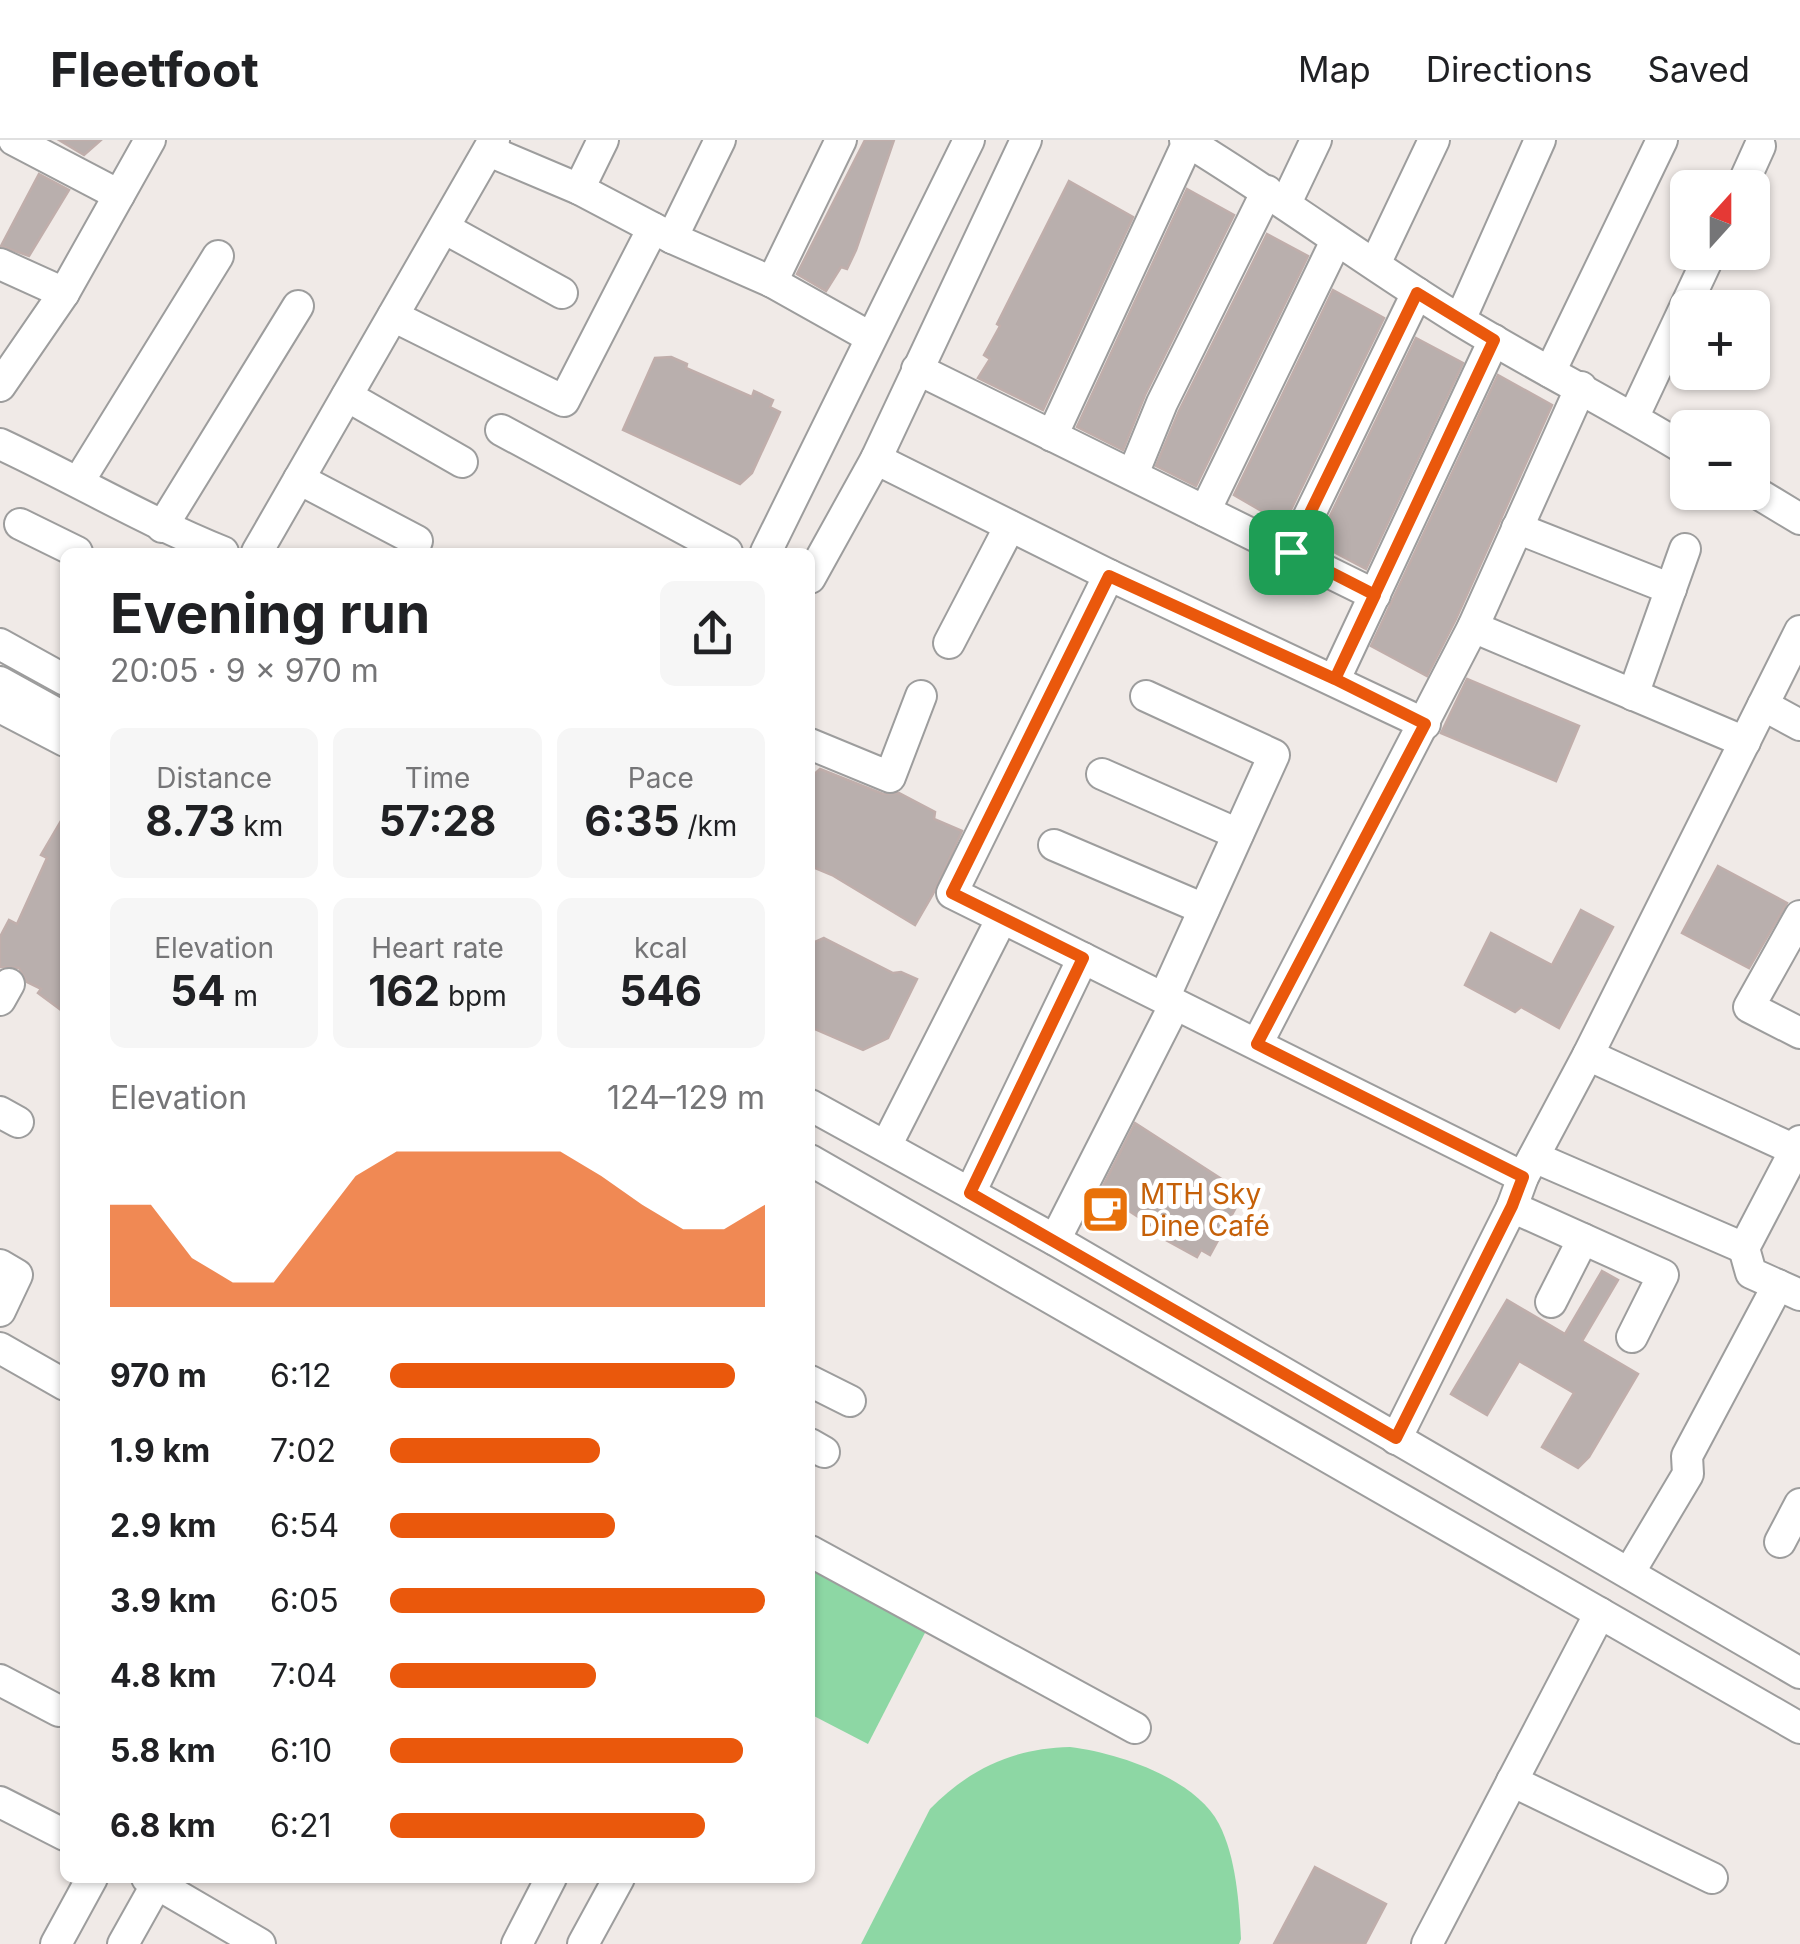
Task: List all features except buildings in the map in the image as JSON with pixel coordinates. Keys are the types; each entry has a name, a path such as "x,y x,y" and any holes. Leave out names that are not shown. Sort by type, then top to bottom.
{"street":[{"path":"14,140 119,195"},
{"path":"0,386 64,292 150,140"},
{"path":"578,190 603,140"},
{"path":"393,316 564,401 720,140"},
{"path":"772,282 840,140"},
{"path":"768,548 970,140"},
{"path":"815,569 876,459 1026,140"},
{"path":"1133,474 1162,403 1276,197 1316,140"},
{"path":"1375,264 1434,140"},
{"path":"1460,320 1540,140"},
{"path":"1550,372 1662,140"},
{"path":"1052,436 1187,141 1460,320 1670,440"},
{"path":"1750,170 1763,142"},
{"path":"258,548 491,146 662,233 772,282 870,336"},
{"path":"444,228 562,293"},
{"path":"1205,511 1336,241"},
{"path":"80,481 218,256"},
{"path":"0,264 64,292"},
{"path":"1633,418 1703,270"},
{"path":"1291,552 1417,293"},
{"path":"162,527 298,306"},
{"path":"1335,679 1494,340"},
{"path":"917,370 1375,595"},
{"path":"1257,1044 1473,627 1581,387"},
{"path":"347,396 462,462"},
{"path":"502,430 720,548"},
{"path":"0,444 80,481 162,527 213,548"},
{"path":"876,459 1109,576 1425,724"},
{"path":"300,478 417,541"},
{"path":"1770,500 1800,518"},
{"path":"20,524 68,548"},
{"path":"949,643 1010,526"},
{"path":"1517,528 1671,588"},
{"path":"1633,695 1685,549"},
{"path":"1109,576 952,893 1257,1044 1529,1167 1744,1248"},
{"path":"1473,627 1744,742"},
{"path":"1396,1438 1800,631"},
{"path":"0,644 60,677"},
{"path":"0,664 60,697"},
{"path":"0,682 60,715"},
{"path":"815,746 890,777 921,696"},
{"path":"1055,1240 1170,1001 1204,908 1274,755 1146,696"},
{"path":"1763,704 1800,726"},
{"path":"0,707 60,738"},
{"path":"1102,774 1238,834"},
{"path":"1054,844 1204,908"},
{"path":"1800,916 1749,1007 1800,1033"},
{"path":"886,1146 1002,918"},
{"path":"970,1193 1083,958"},
{"path":"1588,1055 1798,1146 1744,1248 1751,1272 1789,1290 1688,1456 1688,1474 1629,1573"},
{"path":"815,1108 1055,1240 1800,1673"},
{"path":"815,1163 1800,1728"},
{"path":"1512,1206 1664,1276 1632,1337"},
{"path":"1551,1302 1582,1239"},
{"path":"0,1266 17,1275 0,1311"},
{"path":"0,1348 60,1382"},
{"path":"815,1383 850,1402"},
{"path":"1780,1542 1800,1504"},
{"path":"815,1554 1135,1728"},
{"path":"1427,1944 1600,1614"},
{"path":"0,1680 59,1711"},
{"path":"1512,1781 1712,1878"},
{"path":"0,1802 60,1832"},
{"path":"56,1944 89,1883"},
{"path":"123,1944 152,1883"},
{"path":"161,1883 260,1944"},
{"path":"517,1944 548,1883"},
{"path":"583,1944 616,1883"}],"green space":[{"path":"815,1570 928,1627 868,1744 815,1717"},
{"path":"1070,1747 1154,1770 1192,1793 1208,1808 1225,1837 1233,1865 1239,1944 861,1944 930,1809 960,1783 994,1763 1030,1751"}],"place":[{"name":"MTH Sky Dine Café","path":"1105,1210"}],"route":[{"path":"1291,552 1375,595 1335,679 1109,576 952,893 1083,958 970,1193 1396,1438 1523,1177 1257,1044 1425,724 1335,679 1375,595 1494,340 1417,293 1291,552"}]}
